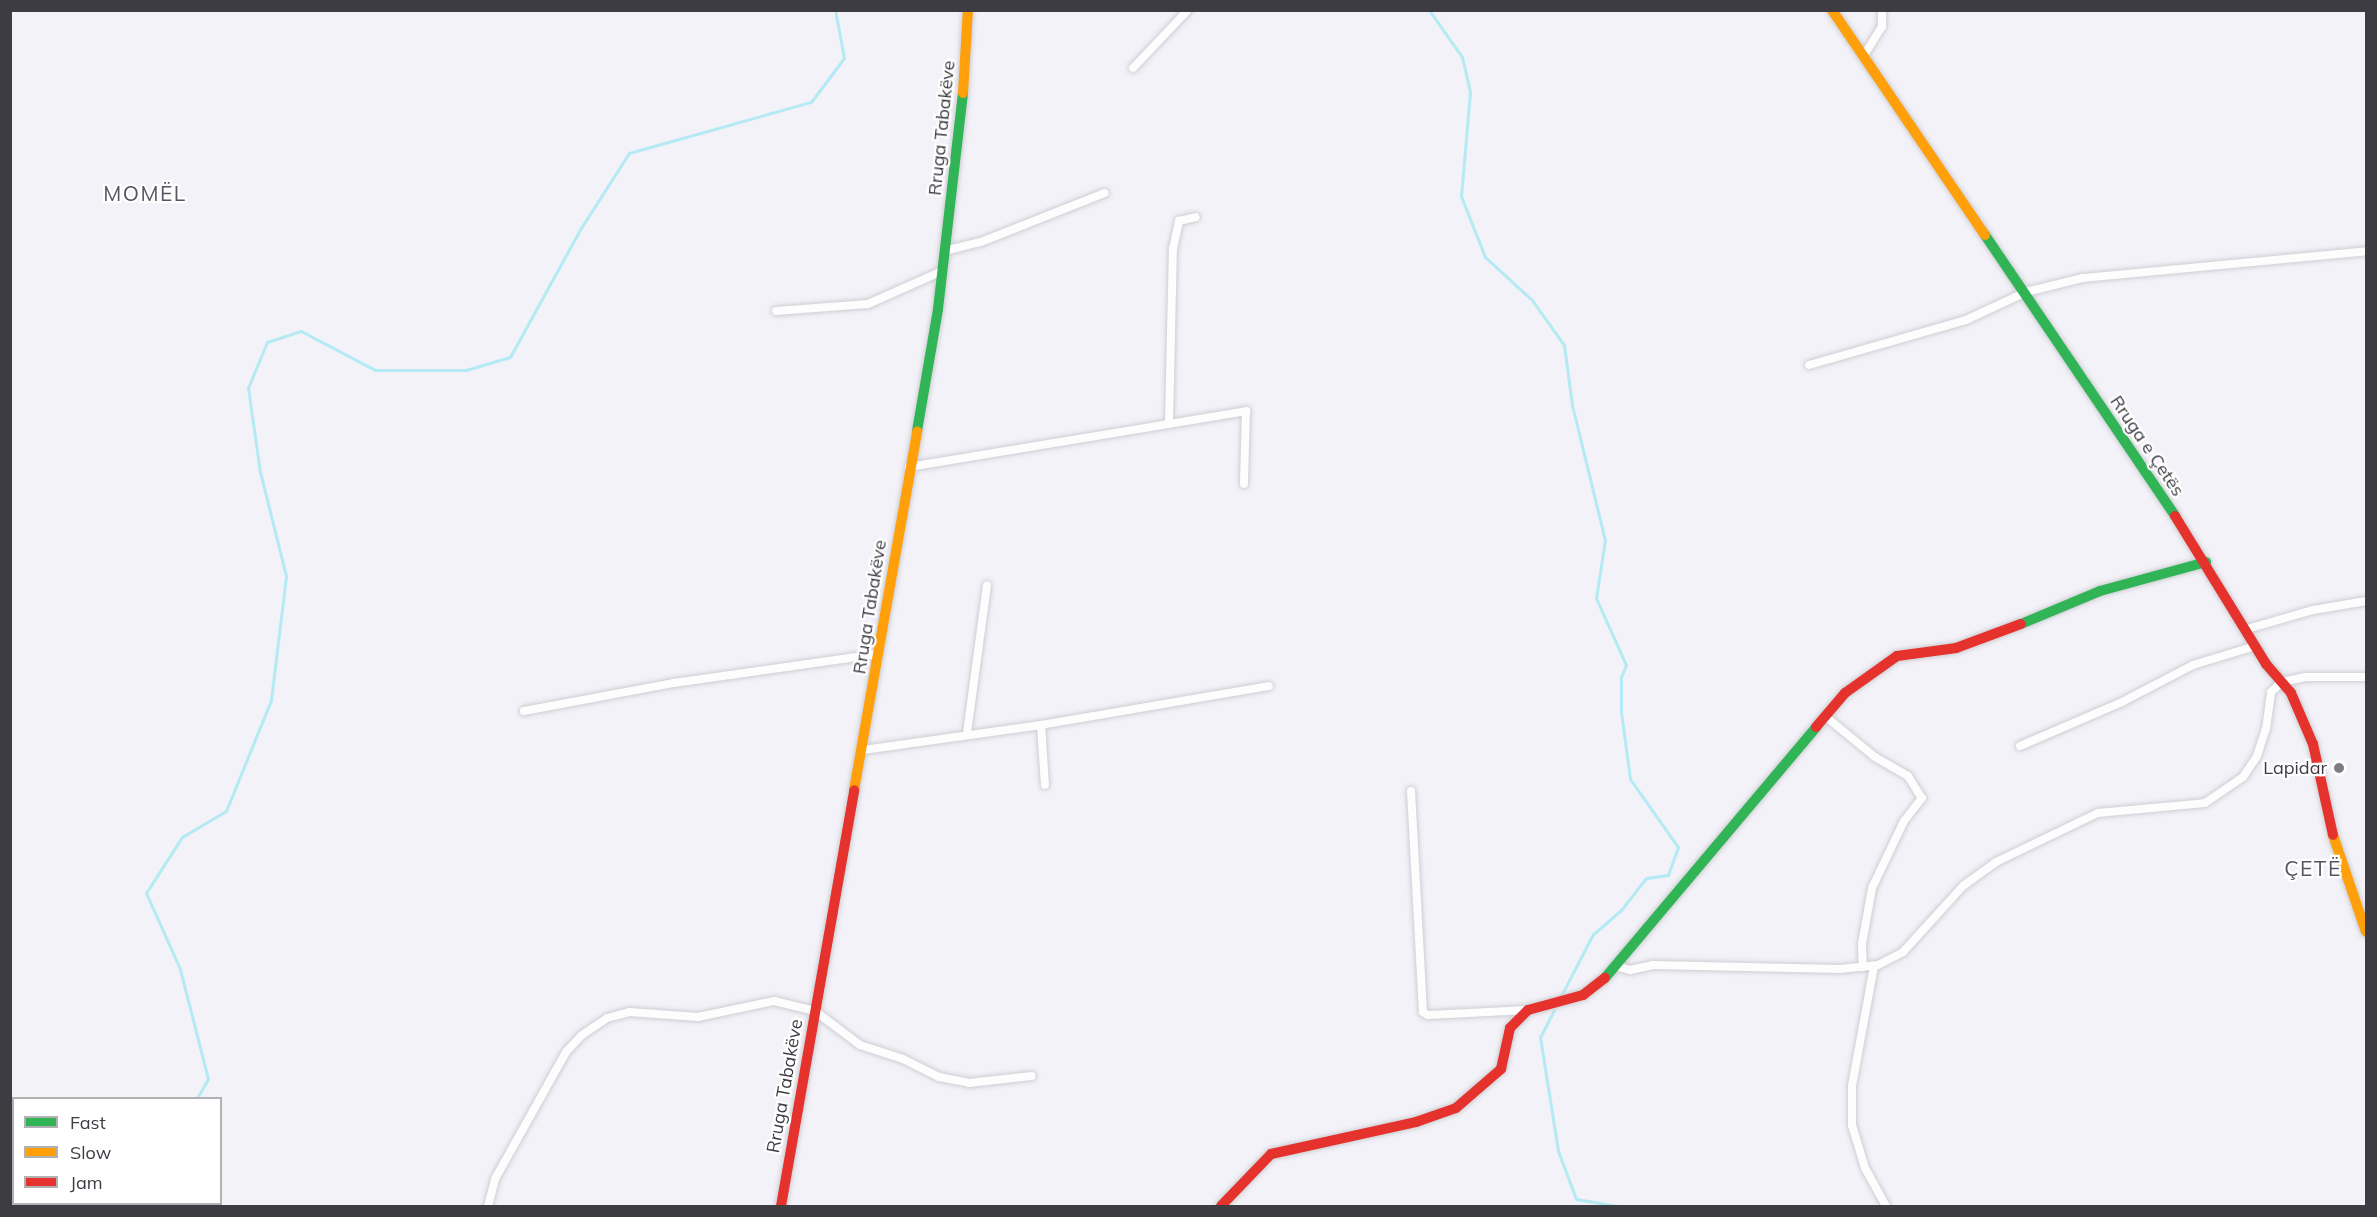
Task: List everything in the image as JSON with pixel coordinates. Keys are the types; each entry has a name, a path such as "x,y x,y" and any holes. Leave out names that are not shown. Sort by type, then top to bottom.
{"street":[{"name":"Rruga Tabakëve","path":"781,1206 863,750 942,271 960,137 968,10"},
{"path":"1133,68 1188,10"},
{"name":"Rruga e Çetës","path":"1832,10 2026,292 2206,562 2255,646 2282,682 2313,744 2338,858 2367,933"},
{"path":"1863,57 1881,27 1882,10"},
{"path":"944,251 981,242 1105,193"},
{"path":"1169,422 1173,249 1179,221 1196,217"},
{"path":"1809,365 1966,320 2026,292 2083,278 2154,268 2367,251"},
{"path":"776,311 868,304 942,271"},
{"path":"909,467 1246,411 1244,484"},
{"path":"1411,791 1423,1012 1428,1015 1528,1010 1583,995 1615,966 1845,693 1897,656 1956,648 2068,607 2100,591 2206,562"},
{"path":"967,733 987,585"},
{"path":"2247,629 2313,610 2367,601"},
{"path":"2020,746 2121,702 2193,665 2255,646"},
{"path":"524,711 674,682 879,654"},
{"path":"1615,966 1630,970 1653,965 1781,969 1874,966 1903,952 1963,886 1996,862 2098,813 2205,803 2243,777 2257,756 2266,729 2271,692 2282,682 2305,677 2367,677"},
{"path":"863,750 967,733 1041,725 1269,686"},
{"path":"1825,716 1875,757 1908,776 1922,798 1904,821 1872,888 1862,944 1863,967"},
{"path":"1041,725 1045,785"},
{"path":"1874,966 1852,1086 1852,1125 1865,1168 1886,1206"},
{"path":"488,1206 495,1179 566,1052 582,1035 607,1018 629,1012 698,1017 774,1001 815,1011 860,1045 903,1059 939,1077 969,1083 1032,1076"},
{"path":"1221,1206 1271,1154 1416,1122 1456,1108 1501,1069 1510,1028 1528,1010"}],"waterway":[{"path":"198,1097 208,1079 180,969 146,893 182,837 226,811 271,700 286,576 260,472 248,388 267,342 301,331 375,370 466,370 510,357 581,228 629,153 811,102 844,58 835,10"},
{"path":"1429,10 1462,57 1470,92 1461,196 1485,257 1532,300 1564,345 1572,405 1605,540 1596,598 1626,665 1621,677 1621,712 1630,779 1678,847 1668,875 1646,878 1621,910 1593,934 1562,994"},
{"path":"1554,1010 1540,1037 1558,1151 1576,1199 1617,1206"}],"traffic: fast":[{"path":"917,431 938,309 963,93"},
{"path":"1985,235 2175,516"},
{"path":"2021,624 2100,591 2206,562"},
{"path":"1605,978 1816,727"}],"traffic: slow":[{"path":"963,93 968,10"},
{"path":"1832,10 1985,235"},
{"path":"854,790 917,431"},
{"path":"2333,835 2366,932"}],"traffic: jam":[{"path":"2175,516 2266,664 2291,693 2313,744 2333,835"},
{"path":"1816,727 1845,693 1897,656 1956,648 2021,624"},
{"path":"781,1206 854,790"},
{"path":"1221,1206 1271,1154 1416,1122 1456,1108 1501,1069 1510,1028 1528,1010 1583,995 1605,978"}],"place":[{"name":"Lapidar","path":"2339,768"}],"district":[{"name":"MOMËL","path":"145,193"},
{"name":"ÇETË","path":"2313,868"}]}
